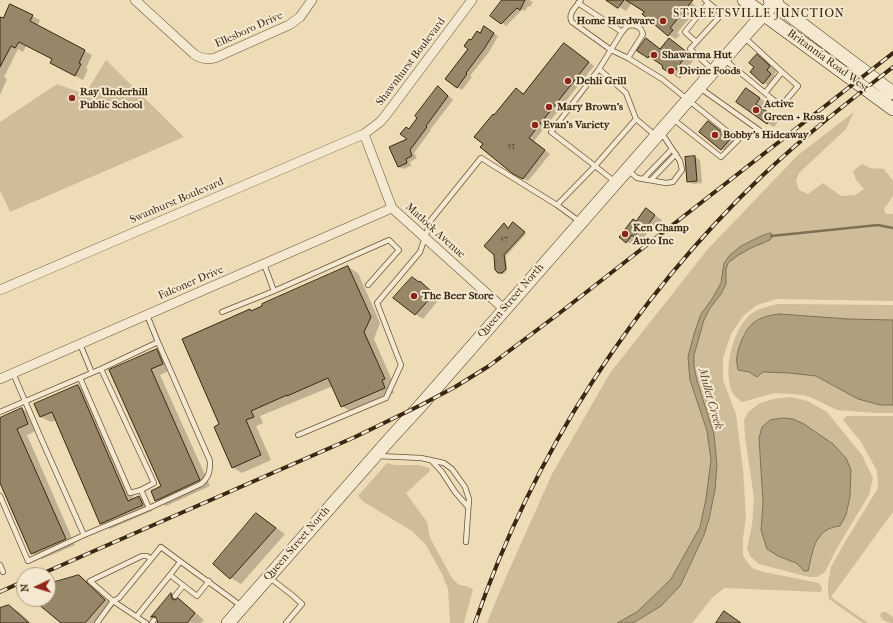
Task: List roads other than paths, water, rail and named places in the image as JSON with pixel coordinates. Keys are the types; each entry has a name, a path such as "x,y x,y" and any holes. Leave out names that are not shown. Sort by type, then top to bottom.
{"main road":[{"name":"Britannia Road West","path":"744,0 893,109"},
{"name":"Britannia Road West","path":"774,1 893,93"},
{"name":"Queen Street North","path":"228,623 421,405 774,1"}],"street":[{"name":"Ellesboro Drive","path":"135,0 194,54 203,59 209,59 215,58 290,25 300,17 312,0"},
{"name":"Shawnhurst Boulevard","path":"364,134 380,122 386,115 472,0"},
{"name":"Matlock Avenue","path":"364,134 392,208 504,309"},
{"name":"Swanhurst Boulevard","path":"0,290 364,134"},
{"name":"Falconer Drive","path":"0,379 392,208"}],"lane":[{"path":"696,42 685,32 707,1 722,14 690,49 714,70"},
{"path":"622,32 580,2 570,14 572,22 611,50 628,58 662,79 738,140 721,157 672,118"},
{"path":"616,182 550,132 600,69 622,32 627,26 637,26 642,29 643,34 628,58"},
{"path":"724,59 781,106 798,86 744,36"},
{"path":"600,69 626,94 636,119 658,134 672,149 680,161 682,170 673,182 666,183 637,178 627,169"},
{"path":"764,93 782,72"},
{"path":"699,87 760,130"},
{"path":"556,205 595,166 636,119"},
{"path":"643,179 672,149"},
{"path":"651,180 676,154"},
{"path":"298,435 386,398 401,365 377,303 420,252 431,220 481,158 581,222"},
{"path":"222,312 274,291 389,240 399,250 368,285"},
{"path":"264,264 274,291"},
{"path":"0,496 28,561 84,535 149,508 201,484 206,480 210,470 210,461 147,315"},
{"path":"0,412 92,373 158,342"},
{"path":"80,344 92,373"},
{"path":"80,378 130,494 141,490 154,483 101,369"},
{"path":"13,373 84,535"},
{"path":"375,456 421,458 444,463 452,469 465,487 469,499 466,542"},
{"path":"430,460 442,472 455,492 468,507"},
{"path":"141,490 149,508"},
{"path":"105,623 99,621 113,601 119,598 161,546 180,562 209,582 245,603"},
{"path":"146,623 113,601 90,581 142,556 147,556 151,559"},
{"path":"137,616 180,562"},
{"path":"0,565 3,572"},
{"path":"170,576 197,596 209,582"},
{"path":"268,578 302,604 286,623"},
{"path":"175,596 183,586"}],"waterway":[{"name":"Mullet Creek","path":"771,236 878,225 893,228"}],"railway":[{"path":"56,568 355,437 455,387 489,366 557,315 893,53"},
{"path":"475,623 499,560 526,499 557,440 592,383 630,327 671,274 715,224 762,176 810,134 893,67"},
{"path":"0,592 16,585"}],"place":[{"name":"Home Hardware","path":"663,21"},
{"name":"Shawarma Hut","path":"654,55"},
{"name":"Divine Foods","path":"671,71"},
{"name":"Dehli Grill","path":"568,81"},
{"name":"Ray Underhill Public School","path":"72,98"},
{"name":"Mary Brown's","path":"549,107"},
{"name":"Active Green + Ross","path":"756,110"},
{"name":"Evan's Variety","path":"535,125"},
{"name":"Bobby's Hideaway","path":"715,135"},
{"name":"Ken Champ Auto Inc","path":"625,234"},
{"name":"The Beer Store","path":"414,296"}],"district":[{"name":"STREETSVILLE JUNCTION","path":"759,14"}]}
